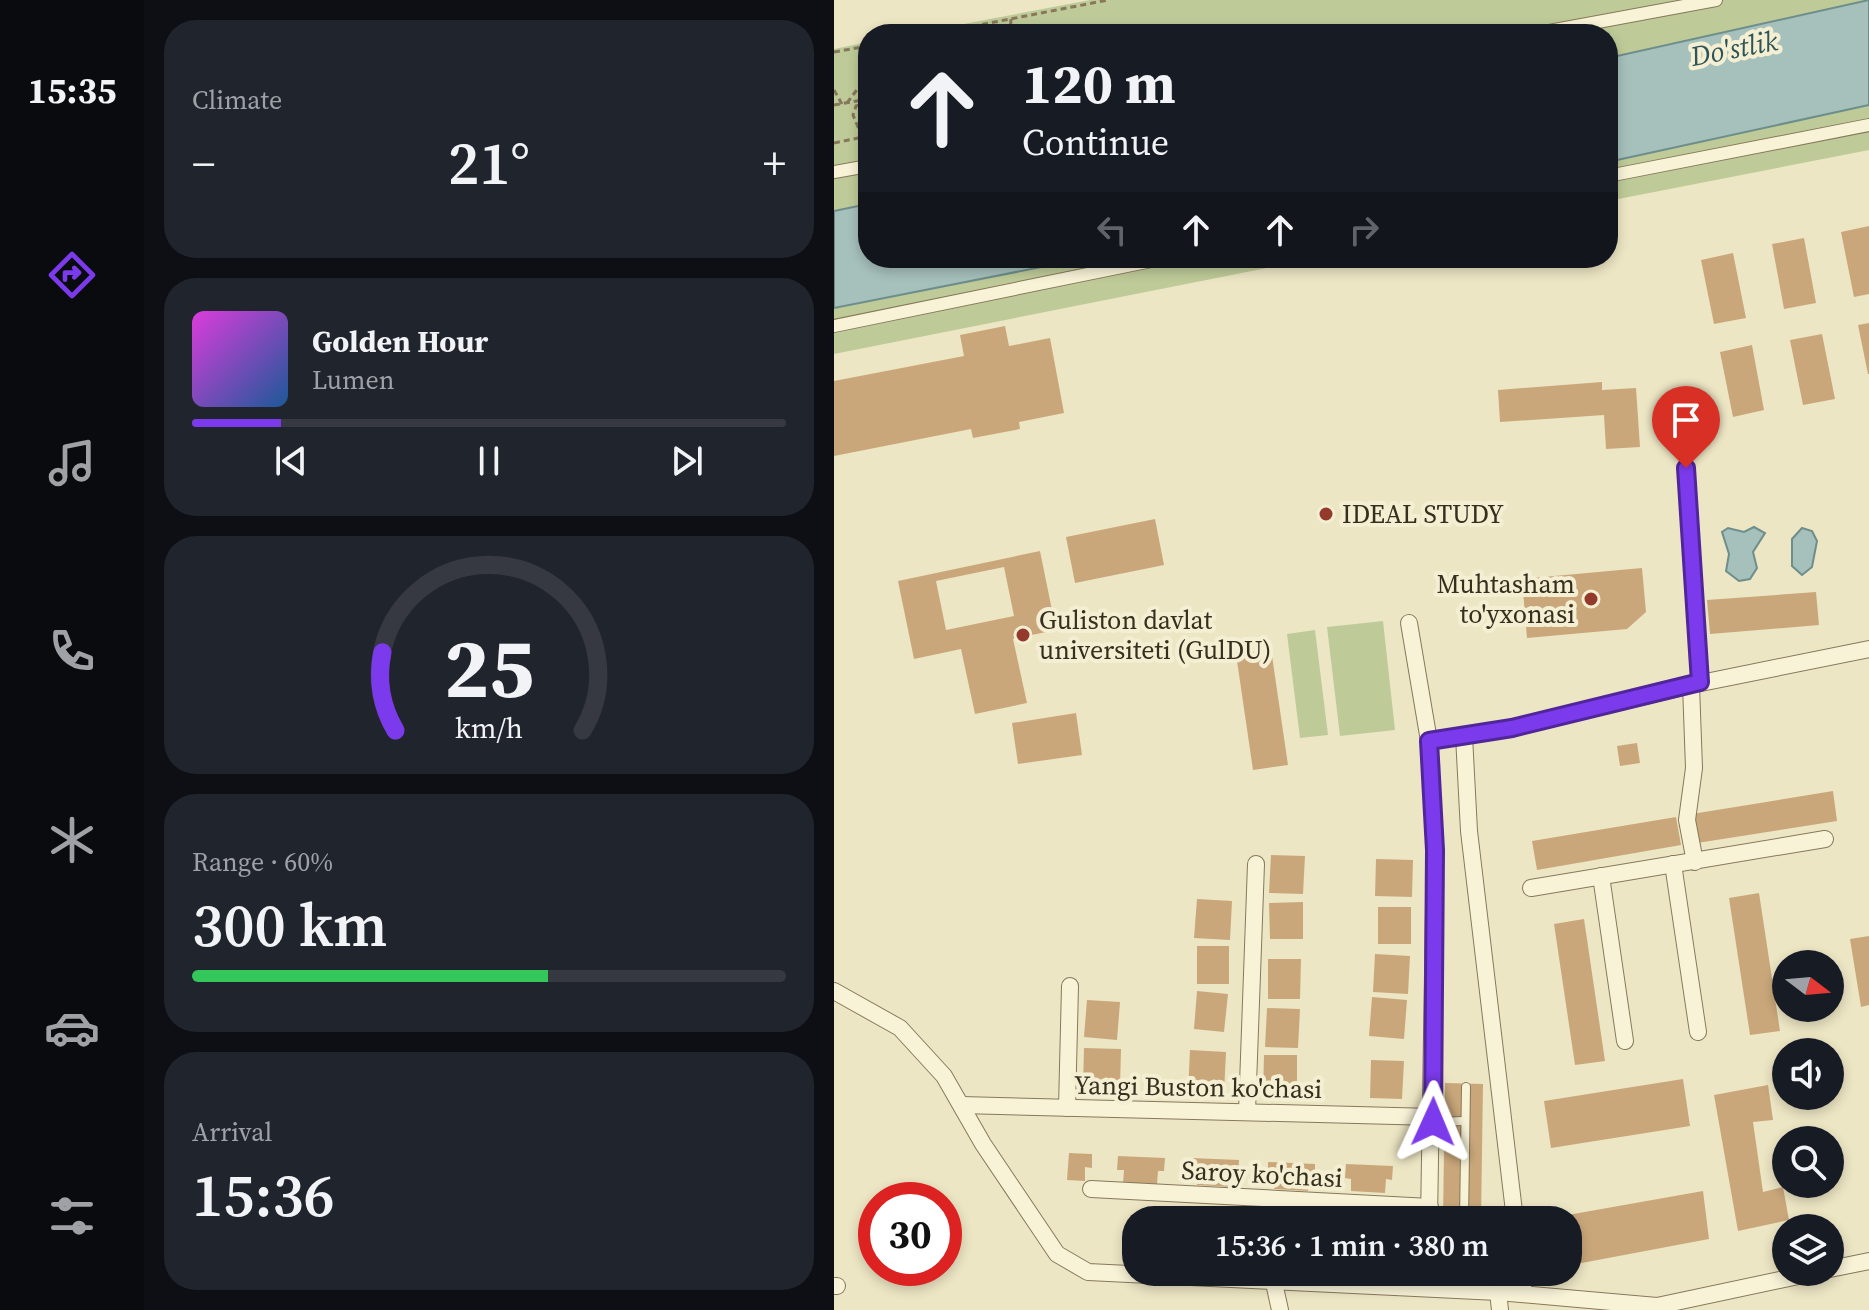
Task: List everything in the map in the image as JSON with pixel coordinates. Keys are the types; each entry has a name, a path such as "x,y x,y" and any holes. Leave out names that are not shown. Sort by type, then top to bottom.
{"street":[{"path":"1587,24 1716,0"},
{"path":"1618,174 1869,125"},
{"path":"834,172 858,168"},
{"path":"834,326 1117,268"},
{"path":"1686,468 1696,684 1694,768 1687,820 1695,862"},
{"path":"1409,623 1429,741 1435,850 1430,1206"},
{"path":"1429,741 1869,649"},
{"path":"1464,736 1469,831 1513,1206"},
{"path":"1531,888 1825,839"},
{"path":"1247,1112 1256,864"},
{"path":"1673,864 1698,1032"},
{"path":"1601,876 1625,1041"},
{"path":"1067,1108 1070,986"},
{"path":"834,991 900,1028 944,1076 1057,1254 1088,1272 1122,1274"},
{"name":"Yangi Buston ko'chasi","path":"961,1105 1433,1119"},
{"name":"Saroy ko'chasi","path":"1091,1189 1322,1206"},
{"path":"1844,1266 1869,1261"},
{"path":"1462,1286 1657,1306 1772,1282"},
{"path":"1275,1286 1280,1310"},
{"path":"1523,1286 1524,1294"},
{"path":"1498,1292 1500,1310"}],"lane":[{"path":"1464,1206 1466,1087"},
{"path":"1433,1119 1464,1121"}],"path":[{"path":"986,24 1108,0"},
{"path":"1011,19 1011,24"},
{"path":"834,52 858,48"},
{"path":"844,103 858,87"},
{"path":"834,90 844,103"},
{"path":"834,105 858,101"},
{"path":"858,105 853,119 858,127"},
{"path":"834,140 840,142 858,138"}],"green space":[{"path":"1090,0 1869,0 1869,150 1618,199 1618,24 964,24"},
{"path":"858,44 858,268 1267,268 834,354 834,49"},
{"path":"1383,621 1395,730 1340,736 1327,627"},
{"path":"1315,630 1328,735 1300,738 1287,634"}],"water":[{"name":"Do'stlik","path":"1869,0 1869,105 1618,160 1618,56"},
{"path":"858,206 858,268 1036,268 834,308 834,211"},
{"path":"1754,527 1765,533 1753,552 1757,568 1750,579 1739,581 1726,571 1729,554 1722,532 1728,528 1744,532"},
{"path":"1802,528 1812,531 1817,541 1812,567 1802,575 1792,566 1792,539"}],"building":[{"path":"1869,226 1869,294 1854,297 1841,232"},
{"path":"1804,238 1816,303 1784,309 1772,244"},
{"path":"1733,253 1746,318 1714,324 1701,260"},
{"path":"1869,323 1869,374 1868,374 1858,325"},
{"path":"1005,326 1009,346 1050,338 1064,413 1019,422 1020,429 973,438 971,429 834,456 834,381 964,356 960,335"},
{"path":"1822,334 1835,399 1803,405 1790,340"},
{"path":"1752,345 1764,410 1733,417 1720,352"},
{"path":"1602,382 1602,390 1636,388 1640,447 1606,449 1604,415 1500,422 1498,390"},
{"path":"1155,519 1164,565 1075,583 1066,537"},
{"path":"1040,551 1056,630 1013,639 1027,703 975,714 961,649 914,659 898,581","holes":["1004,567 1014,616 946,630 936,581"]},
{"path":"1642,568 1646,612 1627,629 1527,638 1522,579"},
{"path":"1816,592 1819,625 1710,634 1707,600"},
{"path":"1271,649 1288,765 1253,770 1236,654"},
{"path":"1076,713 1082,755 1018,764 1012,723"},
{"path":"1637,743 1640,763 1620,766 1617,746"},
{"path":"1833,791 1837,821 1697,843 1692,814"},
{"path":"1676,817 1681,845 1537,870 1532,841"},
{"path":"1271,855 1305,856 1303,894 1269,893"},
{"path":"1376,859 1413,860 1412,897 1375,896"},
{"path":"1759,893 1772,978 1772,1022 1779,1022 1780,1031 1750,1035 1729,898"},
{"path":"1197,899 1232,901 1230,940 1194,938"},
{"path":"1303,902 1303,939 1270,939 1269,903"},
{"path":"1378,907 1411,907 1411,944 1378,944"},
{"path":"1584,919 1605,1061 1575,1065 1554,924"},
{"path":"1869,936 1869,1005 1861,1007 1850,939"},
{"path":"1197,946 1229,946 1229,984 1197,984"},
{"path":"1375,954 1410,956 1408,994 1373,992"},
{"path":"1268,959 1301,959 1300,999 1268,999"},
{"path":"1197,991 1228,994 1224,1032 1194,1029"},
{"path":"1372,997 1407,1000 1404,1039 1369,1036"},
{"path":"1087,1000 1120,1002 1117,1040 1084,1037"},
{"path":"1267,1008 1300,1009 1298,1048 1265,1047"},
{"path":"1084,1048 1121,1049 1120,1088 1083,1087"},
{"path":"1190,1050 1226,1052 1224,1094 1188,1092"},
{"path":"1264,1055 1297,1055 1297,1095 1263,1095"},
{"path":"1371,1060 1404,1061 1402,1099 1370,1098"},
{"path":"1683,1079 1690,1126 1551,1148 1544,1101"},
{"path":"1445,1083 1483,1084 1481,1206 1443,1206"},
{"path":"1768,1085 1773,1120 1753,1122 1763,1192 1772,1190 1772,1198 1785,1198 1788,1214 1772,1214 1772,1224 1738,1231 1714,1095"},
{"path":"1069,1153 1092,1154 1092,1168 1085,1167 1085,1181 1067,1180"},
{"path":"1118,1156 1165,1158 1164,1171 1158,1171 1157,1184 1123,1183 1124,1170 1117,1170"},
{"path":"1192,1158 1239,1160 1238,1174 1232,1173 1231,1187 1197,1185 1198,1172 1191,1172"},
{"path":"1268,1162 1315,1164 1315,1178 1309,1178 1308,1191 1274,1189 1274,1177 1268,1176"},
{"path":"1346,1164 1393,1166 1392,1180 1386,1179 1385,1193 1351,1191 1351,1179 1345,1178"},
{"path":"1703,1191 1709,1239 1582,1263 1582,1212"}],"place":[{"name":"IDEAL STUDY","path":"1326,514"},
{"name":"Muhtasham to'yxonasi","path":"1591,599"},
{"name":"Guliston davlat universiteti (GulDU)","path":"1023,635"}],"route":[{"path":"1433,1122 1435,850 1429,741 1512,728 1700,682 1686,468"}]}
